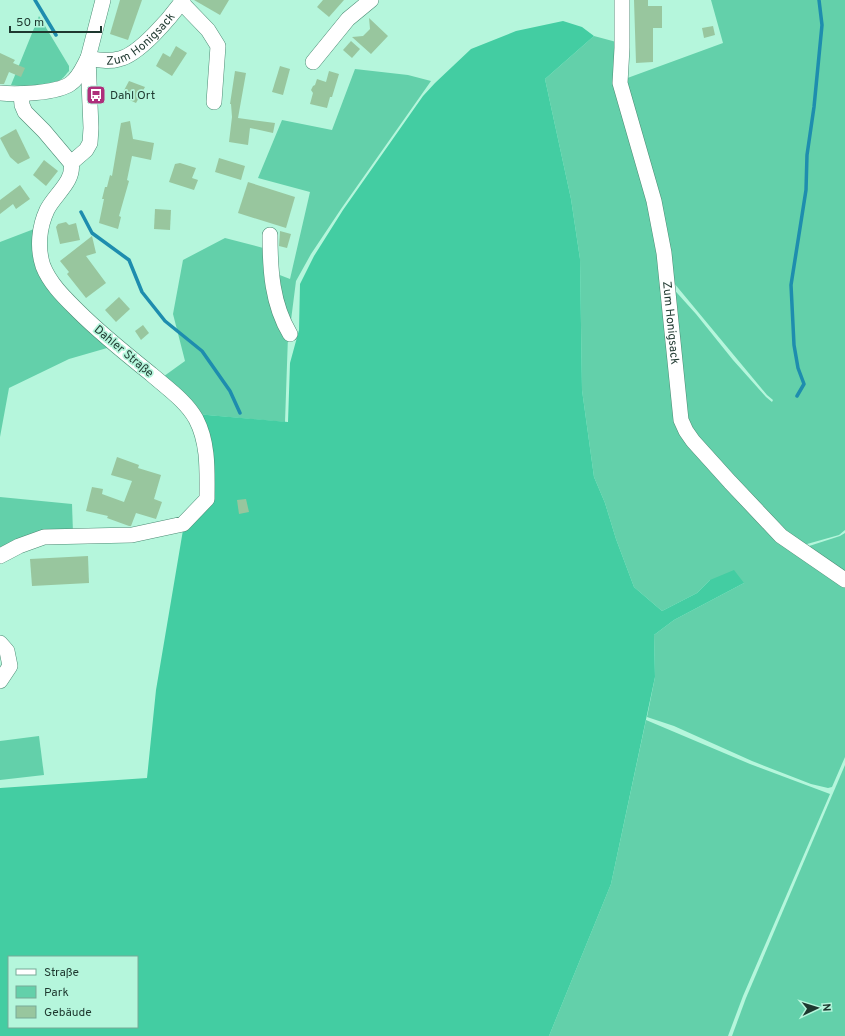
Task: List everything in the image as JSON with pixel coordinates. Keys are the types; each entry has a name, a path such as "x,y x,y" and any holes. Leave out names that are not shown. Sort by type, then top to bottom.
{"street":[{"path":"7,96 49,90 71,84 79,75 88,58 103,0"},
{"path":"313,62 348,20 371,0"},
{"name":"Zum Honigsack","path":"622,0 620,83 654,201 664,253 681,420 693,441 781,536 845,580"},
{"path":"182,1 208,30 218,46 214,102"},
{"name":"Zum Honigsack","path":"88,58 107,61 120,59 128,55 148,40 182,1"},
{"path":"7,96 22,105 25,112 70,163 86,150 91,138 88,58"},
{"name":"Dahler Straße","path":"0,556 19,546 44,537 132,535 184,524 207,499 207,456 202,435 195,419 181,400 93,326 51,281 44,267 39,243 44,218 51,203 70,176 72,168 70,163"},
{"path":"270,235 270,260 276,302 282,320 290,334"},
{"path":"0,643 7,651 10,666 0,681"}],"green space":[{"path":"711,0 845,0 845,530 839,535 800,546 688,430 669,284 766,397 772,402 773,400 767,395 669,277 622,80 723,43"},
{"path":"39,16 69,66 69,71 63,78 55,82 28,86 11,85"},
{"path":"563,21 582,27 594,36 545,79 571,199 580,259 582,390 594,477 605,503 616,539 634,587 662,611 697,593 710,580 734,570 744,583 674,620 654,635 655,677 611,884 549,1036 0,1036 0,788 147,778 156,690 183,530 211,500 196,414 288,422 290,363 299,330 300,284 314,256 343,210 423,96 471,49 516,31"},
{"path":"594,36 620,43 620,52 653,202 680,422 729,484 845,581 845,757 832,787 828,788 811,784 752,761 674,726 647,717 655,677 654,635 674,620 744,583 710,580 697,593 662,611 634,587 616,539 605,503 594,477 582,390 580,259 571,199 545,79"},
{"path":"355,69 408,75 431,81 311,254 296,281 290,328 272,272 290,279 310,192 258,178 282,120 332,130"},
{"path":"34,229 35,254 114,346 69,359 9,388 0,437 0,242"},
{"path":"225,238 267,249 288,336 285,422 196,414 160,379 185,361 173,314 183,260"},
{"path":"0,497 72,504 73,533 0,554"},
{"path":"845,533 845,577 803,548 840,536"},
{"path":"646,720 750,764 830,794 743,996 728,1036 549,1036 611,884"},
{"path":"39,736 44,775 0,780 0,741"},
{"path":"845,765 845,1036 732,1036 746,998"}],"building":[{"path":"120,0 142,0 128,40 110,34"},
{"path":"194,0 229,0 220,15"},
{"path":"323,0 344,0 329,17 317,7"},
{"path":"634,0 648,0 648,6 662,6 662,28 653,28 653,62 636,63"},
{"path":"369,18 388,36 371,54 352,37 363,36 370,29"},
{"path":"713,26 715,35 704,38 702,28"},
{"path":"351,41 360,49 352,58 343,50"},
{"path":"176,46 187,53 172,76 156,66 163,53 170,57"},
{"path":"0,53 15,60 13,63 25,68 21,77 9,72 4,84 0,84"},
{"path":"280,66 290,69 283,95 272,92"},
{"path":"235,71 246,73 238,118 275,123 273,133 250,128 248,145 229,142 232,117 230,104"},
{"path":"329,71 339,74 327,108 310,104 313,93 311,90 317,79 326,82"},
{"path":"129,81 145,87 136,103 121,96"},
{"path":"130,121 133,139 154,143 151,160 132,156 127,180 129,181 119,216 121,217 118,229 99,223 105,187 107,187 110,175 112,176 121,123"},
{"path":"16,129 30,158 18,164 10,157 0,138"},
{"path":"219,158 245,166 241,180 215,172"},
{"path":"44,160 58,171 46,186 33,175"},
{"path":"180,163 196,168 192,178 198,180 194,190 169,182 175,164"},
{"path":"248,182 295,197 286,228 238,213"},
{"path":"20,185 30,199 16,209 13,204 0,214 0,200"},
{"path":"155,209 171,210 170,230 154,229"},
{"path":"66,222 69,225 76,223 80,240 60,244 56,227 58,224"},
{"path":"280,231 291,234 287,248 279,246"},
{"path":"92,236 96,253 86,256 106,283 86,298 67,274 69,272 60,261"},
{"path":"119,297 130,309 116,322 105,310"},
{"path":"143,325 149,333 141,340 135,331"},
{"path":"117,457 139,465 138,468 161,475 154,499 162,502 156,519 136,513 131,526 129,526 107,518 108,516 86,511 92,487 103,489 102,494 124,502 132,481 111,475"},
{"path":"246,499 249,512 239,514 237,500"},
{"path":"88,556 89,583 32,586 30,559"}],"waterway":[{"path":"35,0 56,35"},
{"path":"797,396 804,384 798,368 794,345 791,285 806,190 807,155 814,107 822,25 819,0"},
{"path":"81,212 92,233 129,260 142,292 165,321 202,351 230,391 240,413"}],"place":[{"name":"Dahl Ort","path":"96,95"}]}
